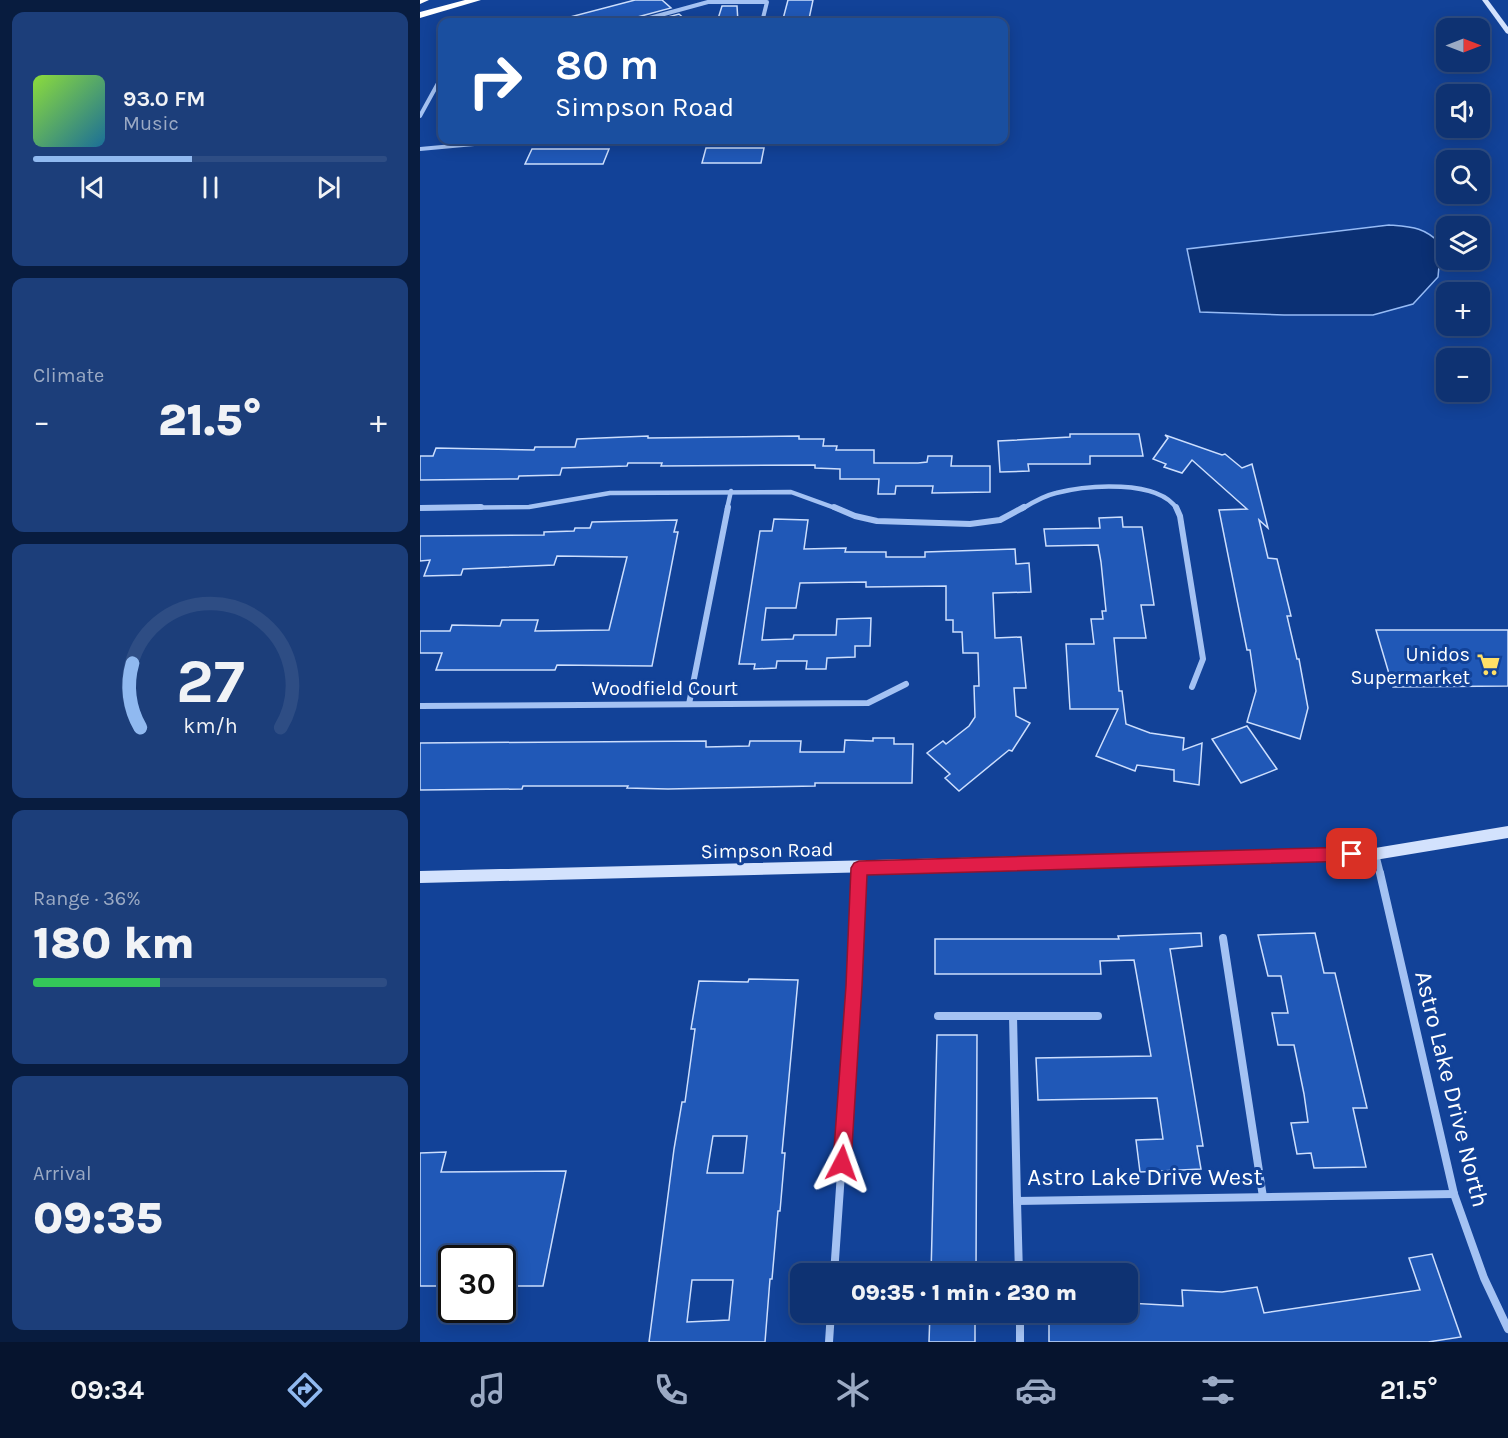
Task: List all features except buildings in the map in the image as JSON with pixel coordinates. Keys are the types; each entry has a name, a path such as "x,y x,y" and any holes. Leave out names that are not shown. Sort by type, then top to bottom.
{"highway":[{"path":"420,1 424,0"},
{"path":"420,15 476,0"}],"main road":[{"path":"1485,0 1508,32"},
{"name":"Simpson Road","path":"420,877 1375,854 1508,832"}],"street":[{"path":"650,18 708,2 767,2 763,18"},
{"path":"420,116 438,83"},
{"path":"420,149 475,144"},
{"path":"420,508 529,507 610,493 731,491 805,494 857,518 878,522 966,523 990,522 1006,518 1044,496 1074,489 1138,489 1161,494 1176,507 1180,516 1203,659 1192,687"},
{"path":"689,705 731,491"},
{"name":"Woodfield Court","path":"420,706 868,703 906,684"},
{"name":"Astro Lake Drive North","path":"1375,854 1454,1194 1484,1278 1508,1329"},
{"path":"835,1263 854,986 859,868"},
{"path":"1223,938 1263,1197"},
{"path":"938,1016 1098,1016"},
{"name":"Astro Lake Drive West","path":"1013,1016 1017,1201 1454,1194"},
{"path":"1017,1201 1019,1263"},
{"path":"829,1342 830,1323"},
{"path":"1020,1323 1020,1342"}],"water":[{"path":"1389,225 1404,226 1429,234 1436,240 1438,277 1413,304 1373,315 1200,312 1187,249"}],"place":[{"name":"Unidos Supermarket","path":"1488,665"}],"route":[{"path":"842,1163 859,868 1352,854"}]}
